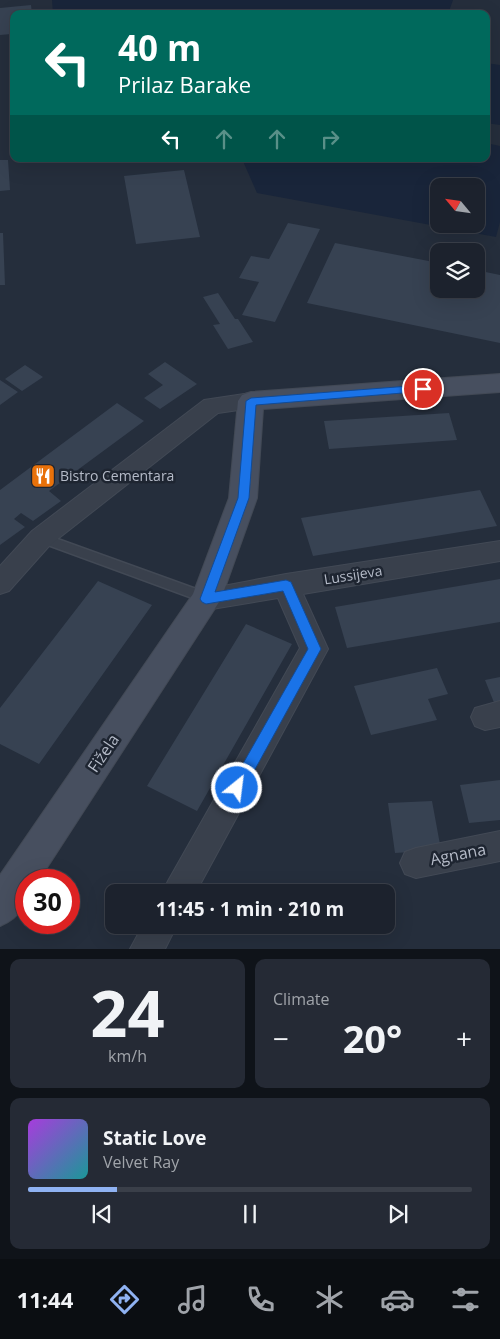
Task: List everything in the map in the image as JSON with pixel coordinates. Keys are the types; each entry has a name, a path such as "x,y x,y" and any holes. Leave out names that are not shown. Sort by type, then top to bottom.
{"main road":[{"path":"251,401 500,383"},
{"name":"Fižela","path":"0,907 206,599 243,498 251,401"}],"street":[{"path":"0,584 41,538 212,406 251,401"},
{"name":"Lussijeva","path":"206,599 500,551"},
{"path":"183,884 314,649 286,586"},
{"name":"Agnana","path":"416,862 500,846"},
{"path":"147,949 156,934"}],"lane":[{"path":"41,538 206,599"}],"water":[{"path":"52,0 453,0 449,10 53,10"},
{"path":"490,64 500,65 500,125 490,124"},
{"path":"490,144 500,146 500,222 496,237 474,233 485,233 485,178 430,178 430,225 257,193 243,162 490,162"}],"building":[{"path":"31,5 32,10 10,10 10,34 0,35 0,8"},
{"path":"0,160 8,160 10,190 0,191"},
{"path":"184,170 200,237 136,244 124,176"},
{"path":"288,223 320,229 275,322 242,315 259,282 239,278 251,256 269,259"},
{"path":"0,233 3,233 5,285 0,285"},
{"path":"335,243 430,261 430,298 485,298 485,272 500,275 500,343 307,303"},
{"path":"218,293 253,342 228,349 213,325 220,324 203,297"},
{"path":"165,362 197,384 160,409 144,398 163,385 148,374"},
{"path":"25,365 43,377 22,391 5,379"},
{"path":"0,380 18,392 0,405"},
{"path":"117,403 144,421 49,491 61,501 33,521 21,513 14,519 25,527 0,545 0,490"},
{"path":"449,413 457,440 329,449 324,421"},
{"path":"480,490 497,526 313,556 301,518"},
{"path":"500,579 500,622 347,648 335,607"},
{"path":"98,581 152,605 39,764 0,744 0,708"},
{"path":"246,624 292,644 197,811 147,786"},
{"path":"437,668 448,694 428,699 437,720 371,735 354,686"},
{"path":"500,677 500,704 495,705 485,680"},
{"path":"500,780 500,820 469,823 460,785"},
{"path":"432,801 441,850 395,853 388,803"}],"place":[{"name":"Bistro Cementara","path":"43,476"}],"route":[{"path":"237,788 314,649 286,586 206,599 243,498 251,401 423,389"}]}
